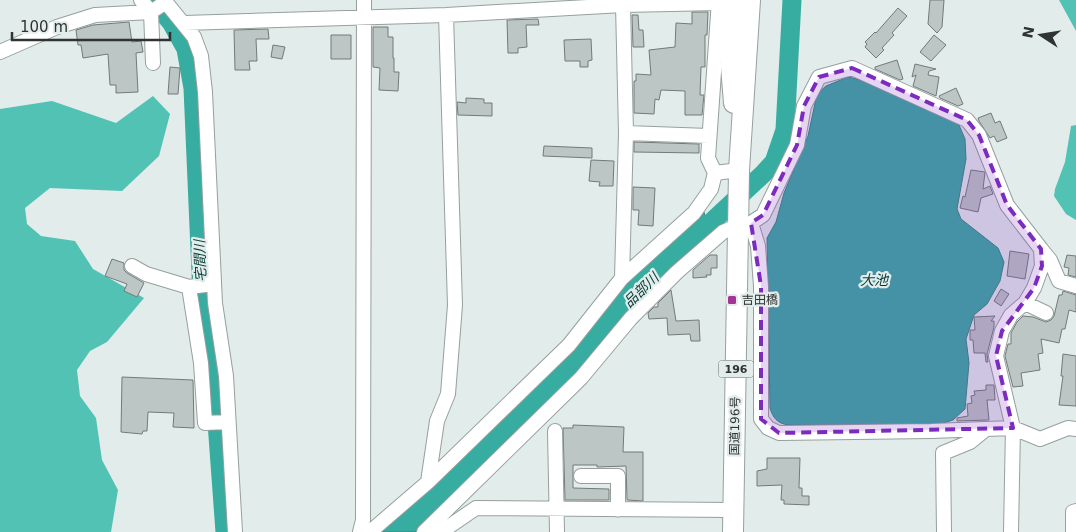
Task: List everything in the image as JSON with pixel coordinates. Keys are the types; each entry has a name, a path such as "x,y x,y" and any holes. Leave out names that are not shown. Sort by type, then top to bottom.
{"highway":[{"name":"国道196号","path":"733,532 745,224 739,205 739,174 750,0"},
{"name":"国道196号","path":"724,1 739,174"}],"street":[{"path":"141,0 159,6 184,23 194,37 201,56 205,92 214,284 226,376 234,532"},
{"path":"360,532 363,520 364,0"},
{"path":"184,23 446,15 724,1 709,136 708,158 715,173 711,189 694,213 622,278 570,345 428,482 370,532"},
{"path":"622,278 626,133 623,5"},
{"path":"0,52 57,27 95,15 159,6"},
{"path":"153,63 159,6"},
{"path":"428,482 437,421 448,394 455,305 446,15"},
{"path":"424,532 581,378 631,318 678,272 724,232 763,215 797,145 804,106 819,78 852,68 967,120 979,134 1007,205 1050,260 1059,281 1076,286"},
{"path":"626,133 709,136"},
{"path":"715,173 739,174"},
{"path":"745,224 758,246 761,286 761,419 768,428 779,433 1013,428 1040,439 1073,425"},
{"path":"1011,532 1013,428 996,356 1002,331 1011,315 1025,303 1034,288 1042,266 1041,249 1035,241"},
{"path":"132,266 146,274 189,287 214,284"},
{"path":"189,287 201,363 205,424 228,422"},
{"path":"1025,303 1046,314"},
{"path":"944,532 943,453 970,442 986,429"},
{"path":"555,431 557,532"},
{"path":"580,476 618,476 618,510"},
{"path":"441,532 476,508 733,510"},
{"path":"1073,532 1073,512 1076,511"}],"highlighted area":[{"path":"852,68 967,120 979,135 1007,205 1041,249 1042,266 1034,288 1002,331 996,356 1013,428 779,433 761,419 761,286 751,223 763,215 797,145 804,106 819,77"}],"green space":[{"path":"1059,0 1076,0 1076,31"},
{"path":"153,96 170,114 159,156 122,191 50,188 25,208 27,224 41,236 75,241 93,269 144,298 107,342 90,351 77,370 80,396 96,418 102,460 118,490 111,532 0,532 0,109 52,101 116,123"},
{"path":"1076,125 1076,220 1066,214 1054,196 1065,162 1071,126"}],"water":[{"name":"大池","path":"848,77 861,80 959,125 965,139 966,159 957,209 961,219 998,248 1004,262 1000,281 987,304 974,315 966,339 969,363 965,409 953,420 940,424 788,425 776,419 770,408 767,238 776,222 784,193 808,136 817,94 826,86"},
{"path":"704,212 710,237 447,504 415,532 374,532 595,319 641,269"}],"building":[{"path":"930,0 944,0 942,27 937,33 928,24"},
{"path":"898,8 907,16 892,33 894,35 876,58 865,47 867,44 865,42 876,33"},
{"path":"692,12 708,12 707,35 705,35 705,67 701,67 700,95 704,95 702,115 685,115 685,91 661,90 659,100 655,99 654,114 634,113 634,81 636,81 636,74 651,75 649,50 675,47 676,23 692,24"},
{"path":"632,15 638,15 639,30 643,30 644,47 633,47"},
{"path":"538,19 539,25 526,25 527,47 518,48 518,53 508,53 507,20"},
{"path":"129,22 132,42 141,41 143,52 136,53 138,92 116,93 116,85 110,85 108,54 83,58 81,45 78,45 76,30 93,25"},
{"path":"373,27 388,27 388,37 393,37 394,72 399,72 398,91 379,90 380,68 373,67"},
{"path":"268,29 269,39 256,39 257,61 249,61 250,70 235,70 234,30"},
{"path":"331,35 351,35 351,59 331,59"},
{"path":"934,35 946,45 931,61 920,52"},
{"path":"591,39 592,60 588,61 588,67 580,67 580,61 565,61 564,40"},
{"path":"273,45 285,47 282,59 271,57"},
{"path":"897,60 903,79 900,80 875,69 875,67"},
{"path":"915,64 936,69 929,71 928,75 939,77 936,96 913,86 916,75 912,77"},
{"path":"170,67 180,68 178,94 168,94"},
{"path":"956,88 963,104 958,106 940,98 939,96"},
{"path":"466,98 484,99 484,103 492,103 492,116 458,115 457,102 466,103"},
{"path":"991,113 995,123 1000,121 1007,138 997,142 994,136 990,138 979,121 978,118"},
{"path":"634,142 699,144 699,153 634,152"},
{"path":"544,146 592,148 592,158 543,156"},
{"path":"591,160 614,161 613,186 599,186 600,182 589,181"},
{"path":"971,170 985,172 983,189 990,186 993,194 981,198 978,212 960,208 963,196 965,197"},
{"path":"633,187 655,188 653,226 638,225 639,210 633,210"},
{"path":"1010,251 1029,254 1025,279 1007,276"},
{"path":"710,255 717,255 717,268 711,268 711,275 706,275 707,277 693,278 693,270"},
{"path":"1067,255 1076,256 1076,277 1068,275 1069,268 1064,267"},
{"path":"112,259 124,263 124,270 127,273 144,283 137,297 124,291 127,284 105,276"},
{"path":"1001,289 1009,294 1001,306 994,301"},
{"path":"671,290 676,321 699,320 700,341 691,341 690,334 668,335 667,318 649,319 648,313 654,307 658,307 658,303"},
{"path":"1063,291 1076,295 1076,312 1069,310 1065,329 1062,329 1059,343 1041,339 1043,353 1038,354 1040,370 1021,373 1023,386 1013,387 1005,356 1008,344 1011,344 1011,333 1023,316 1033,317 1046,322 1051,320 1054,316 1059,295 1062,295"},
{"path":"995,316 991,321 994,321 994,327 987,354 988,362 986,362 985,353 974,353 973,340 970,340 970,330 975,330 974,317"},
{"path":"1063,354 1076,356 1076,406 1059,405 1063,376 1061,376"},
{"path":"122,377 193,380 194,428 173,427 174,413 148,412 147,431 143,431 142,434 121,432"},
{"path":"986,385 994,385 995,400 987,400 989,420 957,421 957,418 968,416 967,404 972,403 971,396 975,395 974,391 986,390"},
{"path":"573,425 624,427 623,452 643,452 643,501 627,500 626,466 597,467 597,465 573,465 573,488 609,489 609,500 565,500 563,428 573,428"},
{"path":"767,458 800,458 799,488 802,488 802,496 809,496 809,505 784,504 784,500 781,500 782,485 757,486 757,471 767,469"}],"waterway":[{"name":"宅間川","path":"152,0 171,22 186,49 193,88 202,296 215,395 225,532"},
{"name":"品部川","path":"689,243 774,162 785,130 792,0"}],"place":[{"name":"吉田橋","path":"732,300"}]}
